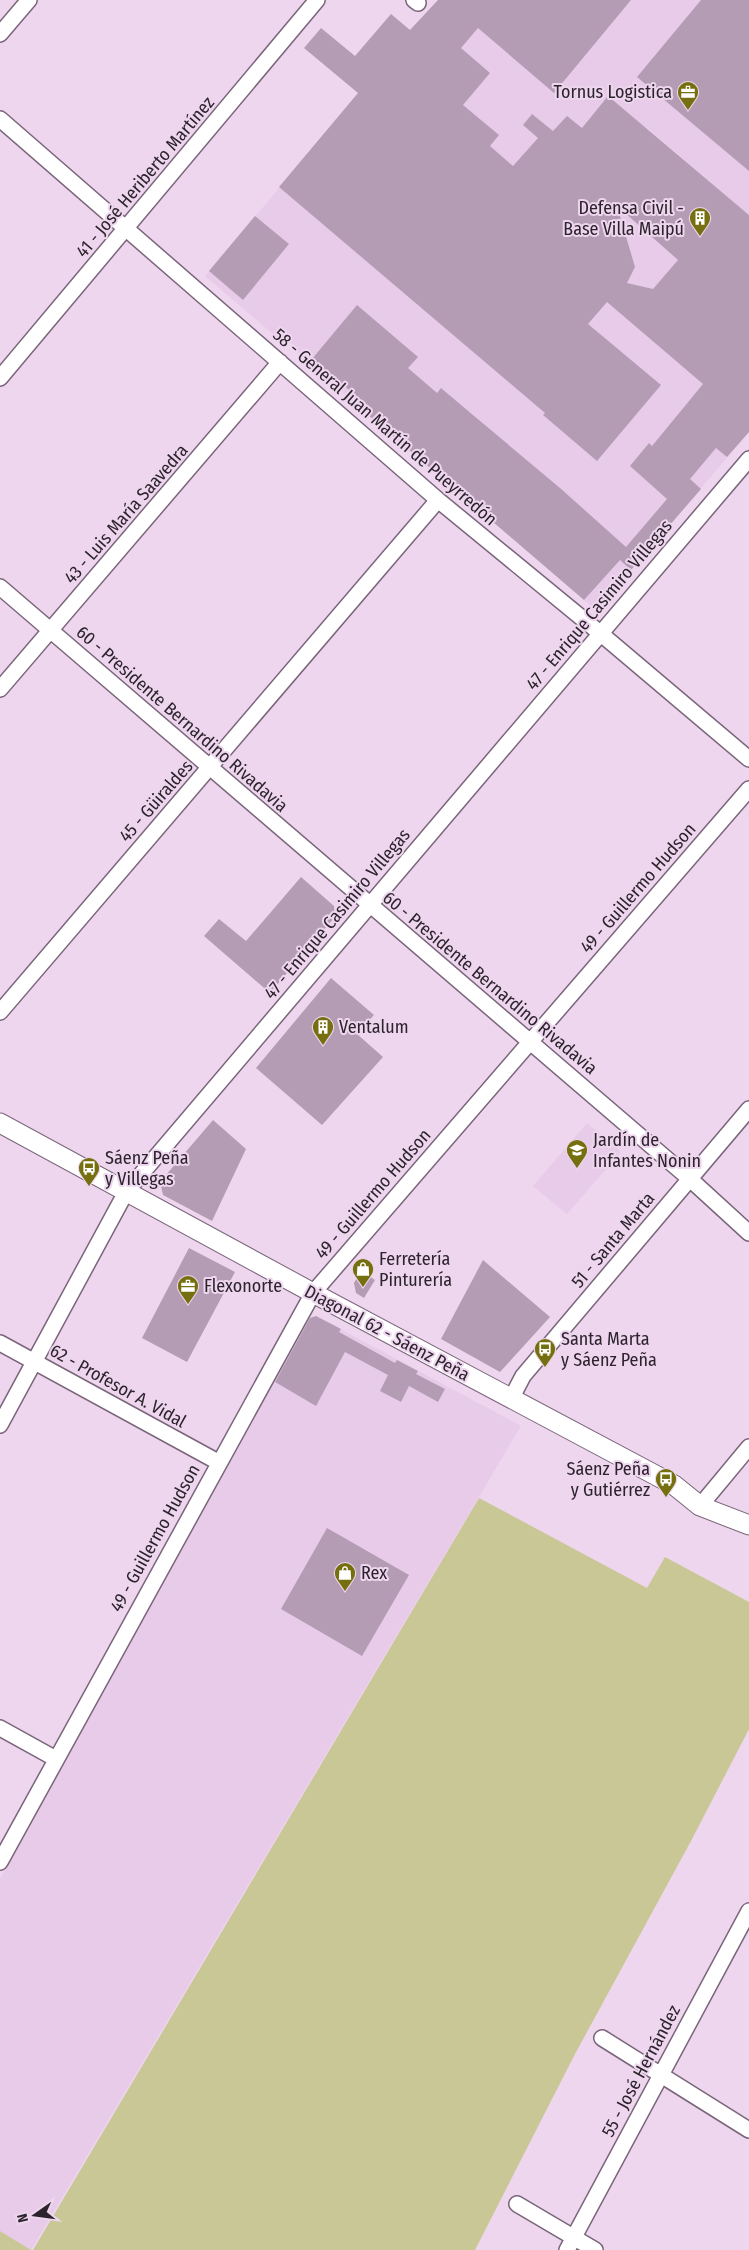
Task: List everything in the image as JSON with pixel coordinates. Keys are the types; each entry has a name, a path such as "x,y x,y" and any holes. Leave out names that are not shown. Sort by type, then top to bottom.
{"street":[{"path":"0,34 29,0"},
{"name":"41 - José Heriberto Martínez","path":"0,378 317,0"},
{"name":"58 - General Juan Martín de Pueyrredón","path":"0,119 438,500 749,759"},
{"name":"43 - Luis María Saavedra","path":"0,689 280,362"},
{"name":"47 - Enrique Casimiro Villegas","path":"0,1425 126,1192 749,459"},
{"name":"45 - Güiraldes","path":"0,1012 438,500"},
{"name":"60 - Presidente Bernardino Rivadavia","path":"0,588 530,1041 690,1179 749,1233"},
{"name":"49 - Guillermo Hudson","path":"0,1862 218,1462 313,1293 749,788"},
{"name":"51 - Santa Marta","path":"511,1399 523,1376 749,1110"},
{"name":"Diagonal 62 - Sáenz Peña","path":"0,1123 313,1293 674,1485 700,1506 749,1525"},
{"name":"62 - Profesor A. Vidal","path":"0,1343 35,1360 218,1462"},
{"path":"700,1506 749,1447"},
{"path":"0,1728 56,1759"},
{"name":"55 - José Hernández","path":"571,2244 749,1911"},
{"path":"602,2038 749,2130"},
{"path":"517,2204 571,2244 595,2250"}],"shaded area":[{"path":"438,0 749,0 749,215 646,127 595,187 749,323 749,432 601,605 591,606 297,354 298,349 286,339 281,341 205,276"},
{"name":"Jardín de Infantes Nonin","path":"587,1123 621,1152 567,1214 533,1186"},
{"path":"316,1316 521,1426 31,2250 0,2231 0,1879 264,1395 308,1319"},
{"path":"479,1498 647,1588 665,1557 749,1602 749,1729 691,1841 575,2054 475,2250 33,2250"},
{"path":"0,2231 31,2250 0,2250"}],"building":[{"path":"438,0 631,0 554,93 478,28 461,48 490,73 463,105 499,135 490,146 513,166 538,138 523,125 532,114 553,131 567,116 582,128 608,96 749,215 749,432 727,457 716,448 690,479 701,489 631,570 620,560 584,600 367,414 372,409 312,359 357,305 418,357 408,368 437,393 441,388 560,488 626,547 667,499 630,466 649,443 652,446 703,384 607,302 588,324 661,385 597,461 543,415 545,413 279,187 358,93 304,48 321,28 355,56 391,14 410,30","holes":["617,206 678,260 653,289 627,283 635,267"]},
{"path":"701,0 749,0 749,171 637,77"},
{"path":"255,216 289,244 243,300 209,271"},
{"path":"301,877 334,906 335,917 270,993 204,936 219,919 246,941"},
{"name":"Ventalum","path":"331,978 374,1015 357,1034 383,1057 322,1125 256,1068"},
{"path":"213,1120 246,1149 212,1221 163,1195 160,1182"},
{"name":"Flexonorte","path":"189,1248 235,1272 187,1362 142,1338"},
{"path":"483,1260 550,1317 500,1372 441,1339"},
{"name":"Ferretería Pinturería","path":"361,1271 375,1280 364,1298 356,1293 354,1283"},
{"path":"316,1316 341,1329 339,1332 395,1363 397,1360 418,1371 416,1374 445,1389 438,1402 409,1386 401,1402 380,1391 388,1375 345,1352 316,1406 275,1382 310,1318"},
{"name":"Rex","path":"327,1528 409,1575 362,1656 281,1609"}],"place":[{"name":"Tornus Logistica","path":"688,111"},
{"name":"Defensa Civil - Base Villa Maipú","path":"700,237"},
{"name":"Ventalum","path":"323,1046"},
{"name":"Jardín de Infantes Nonin","path":"577,1169"},
{"name":"Sáenz Peña y Villegas","path":"89,1187"},
{"name":"Ferretería Pinturería","path":"363,1288"},
{"name":"Flexonorte","path":"188,1305"},
{"name":"Santa Marta y Sáenz Peña","path":"545,1368"},
{"name":"Sáenz Peña y Gutiérrez","path":"666,1498"},
{"name":"Rex","path":"345,1592"}]}
